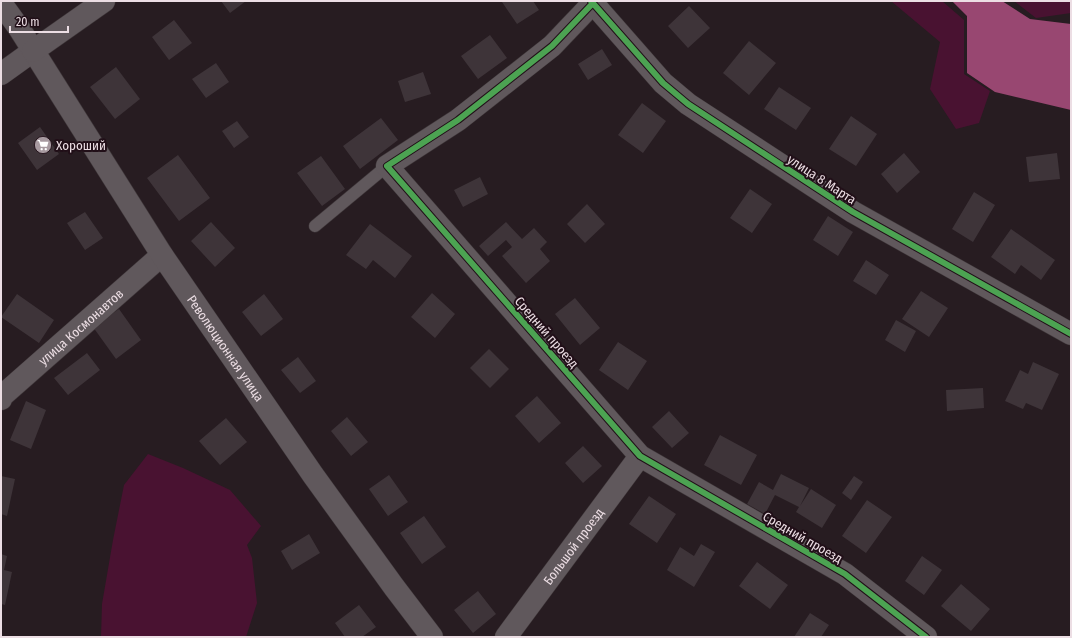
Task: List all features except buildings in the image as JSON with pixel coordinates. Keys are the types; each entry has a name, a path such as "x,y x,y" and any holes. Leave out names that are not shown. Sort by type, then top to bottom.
{"street":[{"path":"1,74 104,1"},
{"path":"387,166 458,120 552,46 592,2"},
{"name":"улица 8 Марта","path":"592,2 664,84 688,104 852,212 1071,334"},
{"name":"Революционная улица","path":"1,3 162,255 313,474 394,588 432,637"},
{"name":"Средний проезд","path":"387,166 640,456 845,574 926,637"},
{"name":"улица Космонавтов","path":"1,399 2,396 162,255"},
{"name":"Большой проезд","path":"506,637 640,456"}],"lane":[{"path":"315,226 387,166"}],"shaded area":[{"path":"891,1 942,1 964,20 964,74 990,91 979,123 956,129 930,89 940,42"},
{"path":"952,1 1002,1 1030,19 1071,24 1071,110 995,92 967,73 967,16"},
{"path":"1014,1 1071,1 1071,13 1036,18"},
{"path":"148,454 183,468 230,490 261,526 247,545 252,558 257,603 246,637 101,637 102,604 124,485"}],"cycle path":[{"path":"591,1 663,83 688,104 853,212 1071,334"},
{"path":"593,3 552,46 458,120 387,166 640,456 845,574 926,637"}],"place":[{"name":"Хороший","path":"43,145"}]}
